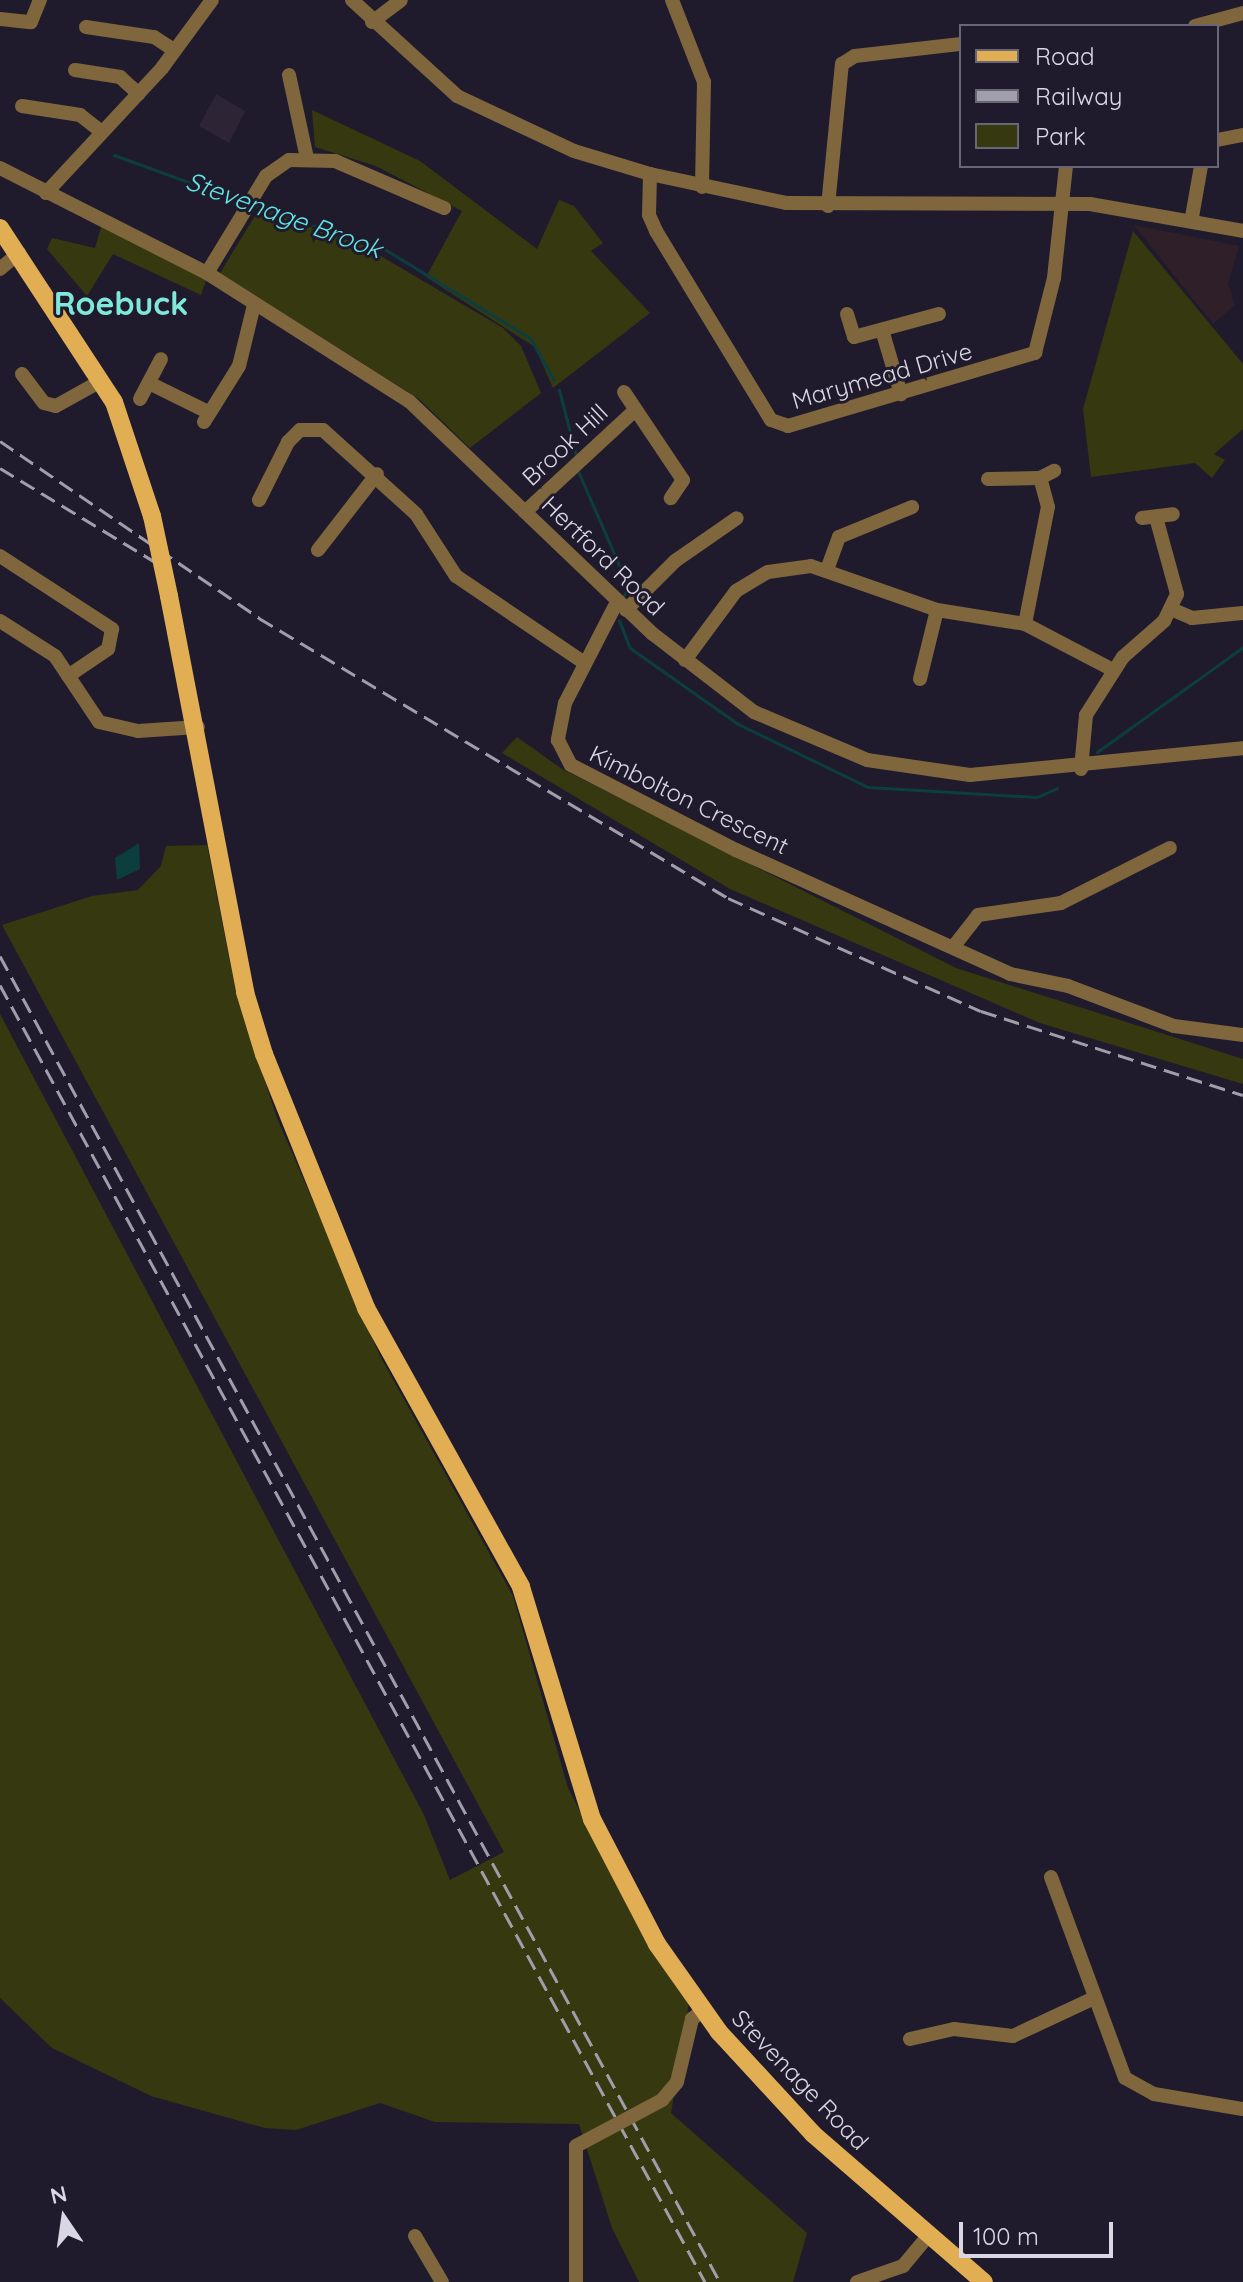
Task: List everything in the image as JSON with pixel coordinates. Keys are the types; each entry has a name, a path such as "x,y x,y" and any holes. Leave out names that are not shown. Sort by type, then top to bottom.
{"main road":[{"name":"Stevenage Road","path":"0,228 101,381 127,429 152,516 198,727 245,992 285,1116 388,1353 521,1587 564,1741 622,1877 703,2010 813,2134 984,2282"}],"street":[{"path":"0,19 31,22 40,0"},
{"path":"46,193 139,94 212,0"},
{"path":"352,0 372,22 457,96 574,151 650,174 702,187 828,206 1065,203 1192,217 1243,231"},
{"path":"372,22 401,0"},
{"path":"672,0 704,82 702,187"},
{"path":"1202,24 1243,13"},
{"path":"86,27 154,37 174,50"},
{"path":"828,206 842,64 855,56 959,44"},
{"path":"75,70 120,77 139,94"},
{"path":"289,75 307,158"},
{"path":"22,106 80,115 102,132"},
{"path":"1219,140 1243,135"},
{"path":"207,273 277,165 307,158 335,161 444,208"},
{"name":"Hertford Road","path":"0,168 207,273 409,401 622,606 685,660 754,712 867,760 970,775 1081,769 1243,748"},
{"path":"1065,203 1066,168"},
{"path":"1192,217 1201,168"},
{"name":"Marymead Drive","path":"650,174 649,215 656,231 771,420 788,426 901,394 1039,348 1065,203"},
{"path":"0,269 19,253"},
{"path":"149,383 206,417 239,366 254,305"},
{"path":"847,314 854,337 939,314"},
{"path":"882,330 901,394"},
{"path":"140,399 161,359"},
{"path":"22,374 44,403 56,406 101,381"},
{"name":"Brook Hill","path":"624,392 683,480 671,498"},
{"name":"Brook Hill","path":"525,512 635,410"},
{"path":"259,500 300,430 323,430 377,474 416,514 456,576 583,662"},
{"path":"988,479 1040,478 1054,471"},
{"path":"318,550 377,474"},
{"path":"1025,624 1046,526 1040,478"},
{"path":"828,567 839,537 904,514"},
{"path":"1081,769 1080,727 1113,670 1171,609 1178,579 1149,517 1173,514"},
{"name":"Kimbolton Crescent","path":"737,518 675,561 622,606 583,662 559,723 558,740 571,765 736,850 954,946 1010,974 1068,986 1154,1021 1243,1035"},
{"path":"0,556 112,629 108,649 68,676"},
{"path":"685,660 719,610 752,580 784,567 828,567 937,610 1025,624 1113,670"},
{"path":"1171,609 1192,618 1243,613"},
{"path":"926,671 937,610"},
{"path":"0,621 47,648 99,722 138,731 198,727"},
{"path":"954,946 978,915 1061,903 1170,848"},
{"path":"1051,1877 1092,1999 1125,2078 1154,2094 1243,2109"},
{"path":"910,2039 954,2029 1013,2036 1092,1999"},
{"path":"576,2282 576,2146 662,2100 677,2082 692,2019 703,2010"},
{"path":"415,2236 442,2282"},
{"path":"857,2282 903,2266 928,2236"}],"shaded area":[{"path":"216,94 245,111 229,143 199,126"},
{"path":"1134,225 1239,246 1228,284 1235,305 1213,324"},
{"path":"139,843 140,869 117,880 115,858"}],"green space":[{"path":"312,110 420,161 537,249 559,200 574,206 603,243 591,251 650,313 553,388 535,347 426,277 462,211 376,166 315,147"},
{"path":"259,209 362,245 503,328 521,346 541,393 470,448 419,399 220,273"},
{"path":"102,224 208,275 201,295 113,254 87,296 47,249 52,238 95,248"},
{"path":"1133,231 1243,364 1243,429 1214,454 1225,460 1212,478 1195,463 1091,477 1083,409"},
{"path":"517,737 562,769 956,968 1243,1059 1243,1084 1040,1023 730,889 502,753"},
{"path":"207,845 236,993 277,1118 380,1356 513,1596 568,1788 635,1921 689,2002 671,2113 807,2233 793,2282 639,2282 612,2228 579,2124 435,2122 380,2103 296,2130 265,2128 151,2096 52,2048 0,1998 0,1014 424,1815 450,1880 504,1852 2,925 92,896 138,890 161,866 166,846"}],"waterway":[{"name":"Stevenage Brook","path":"114,155 246,203"},
{"name":"Stevenage Brook","path":"253,205 381,247 530,338 554,380"},
{"name":"Stevenage Brook","path":"559,390 577,459"},
{"name":"Stevenage Brook","path":"578,471 627,583 624,596"},
{"name":"Stevenage Brook","path":"619,620 630,648 738,724 868,787 1037,797 1057,788"},
{"name":"Stevenage Brook","path":"1097,752 1243,647"}],"railway":[{"path":"0,441 259,618 728,898 981,1011 1243,1095"},
{"path":"0,468 162,566"},
{"path":"0,956 720,2282"},
{"path":"0,985 705,2282"}],"district":[{"name":"Roebuck","path":"121,303"}]}
